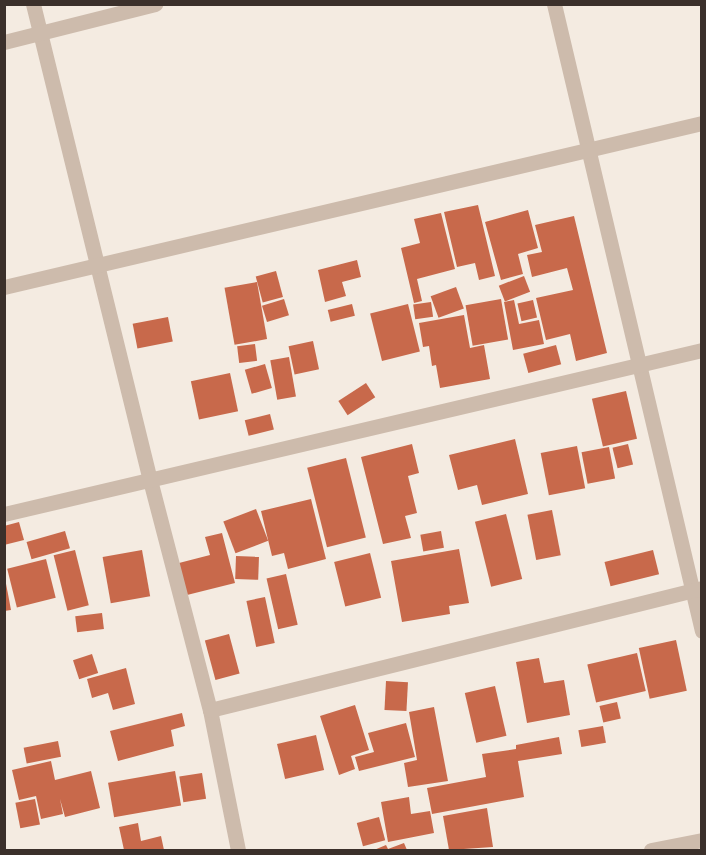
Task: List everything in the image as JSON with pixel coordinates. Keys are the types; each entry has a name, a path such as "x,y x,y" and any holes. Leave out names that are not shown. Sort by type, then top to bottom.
{"street":[{"path":"33,4 150,480 210,710 238,850"},
{"path":"4,42 155,4"},
{"path":"554,4 638,365 697,589 702,631"},
{"path":"4,287 702,123"},
{"path":"4,514 702,350"},
{"path":"210,710 697,589"},
{"path":"651,850 702,840"}],"building":[{"path":"478,205 495,276 479,280 475,263 457,267 444,212"},
{"path":"528,210 538,248 518,254 523,274 501,280 485,222"},
{"path":"441,213 455,269 417,279 422,301 414,303 401,248 420,243 414,219"},
{"path":"574,216 607,353 576,361 570,334 546,340 536,298 573,290 567,268 532,277 527,255 542,252 535,225"},
{"path":"357,260 361,277 342,282 346,296 325,302 318,270"},
{"path":"276,271 283,297 263,303 256,276"},
{"path":"524,276 530,292 505,302 499,286"},
{"path":"257,282 267,339 235,345 225,288"},
{"path":"456,287 464,309 438,318 431,296"},
{"path":"284,299 289,315 267,322 262,306"},
{"path":"501,299 508,339 473,346 466,305"},
{"path":"514,300 519,324 539,320 544,344 513,350 504,302"},
{"path":"533,300 537,318 521,321 517,304"},
{"path":"431,302 433,317 415,319 413,305"},
{"path":"352,304 355,316 331,322 328,310"},
{"path":"408,304 420,352 382,361 370,313"},
{"path":"464,315 470,348 484,345 490,379 440,388 436,365 432,366 429,346 423,347 419,323"},
{"path":"168,317 173,342 137,348 133,324"},
{"path":"313,341 319,369 295,375 289,346"},
{"path":"255,344 257,361 239,363 237,346"},
{"path":"556,345 561,364 528,373 523,354"},
{"path":"289,357 296,396 277,400 270,360"},
{"path":"265,364 272,388 252,394 245,370"},
{"path":"230,373 238,411 199,419 191,381"},
{"path":"366,383 375,397 348,415 338,401"},
{"path":"626,391 637,439 603,447 592,399"},
{"path":"270,414 274,430 249,436 245,420"},
{"path":"515,439 528,494 482,505 477,485 458,490 449,455"},
{"path":"412,444 419,473 408,476 417,513 405,516 411,538 383,544 361,457"},
{"path":"628,444 633,464 618,468 612,448"},
{"path":"577,446 585,488 549,495 541,453"},
{"path":"609,447 615,478 588,484 582,452"},
{"path":"346,458 366,538 327,547 307,468"},
{"path":"311,499 326,559 288,569 284,553 272,556 261,511"},
{"path":"256,509 268,541 236,553 223,522"},
{"path":"552,510 561,555 536,560 527,515"},
{"path":"506,514 522,579 491,587 475,522"},
{"path":"19,522 24,540 4,545 4,526"},
{"path":"65,531 70,548 32,559 27,542"},
{"path":"441,531 444,548 423,551 420,535"},
{"path":"222,533 235,583 187,595 179,563 210,555 205,537"},
{"path":"459,549 469,603 449,606 450,614 402,622 391,561"},
{"path":"75,550 89,605 67,611 54,555"},
{"path":"142,550 150,596 111,603 103,557"},
{"path":"653,550 659,574 611,586 604,562"},
{"path":"370,553 381,598 345,607 334,562"},
{"path":"236,556 259,557 258,580 235,579"},
{"path":"46,559 56,598 17,607 7,569"},
{"path":"4,573 11,610 4,611"},
{"path":"286,574 298,625 278,629 267,578"},
{"path":"265,597 275,643 256,647 246,601"},
{"path":"102,613 104,629 77,632 75,616"},
{"path":"229,634 240,674 215,680 205,640"},
{"path":"676,640 687,691 650,699 639,648"},
{"path":"637,653 646,691 596,702 587,664"},
{"path":"92,654 98,673 79,679 73,660"},
{"path":"539,658 544,683 564,680 570,715 527,723 516,662"},
{"path":"126,668 135,704 113,710 108,693 92,698 87,679"},
{"path":"386,681 408,682 406,711 384,710"},
{"path":"495,686 506,736 476,743 465,693"},
{"path":"617,702 621,719 603,723 599,706"},
{"path":"355,705 369,750 351,756 355,769 339,775 320,716"},
{"path":"434,707 448,781 408,787 404,763 417,760 409,712"},
{"path":"182,713 185,726 171,730 174,746 118,761 110,731"},
{"path":"406,723 415,757 359,771 355,757 374,752 368,733"},
{"path":"603,726 606,743 581,747 578,730"},
{"path":"316,735 324,770 285,779 277,744"},
{"path":"559,737 562,754 518,761 524,797 432,814 427,788 486,777 482,754 516,749 516,745"},
{"path":"58,741 61,757 27,763 24,748"},
{"path":"51,761 55,780 91,771 100,808 65,817 60,799 63,814 41,819 36,796 19,800 12,770"},
{"path":"175,771 181,805 114,817 108,783"},
{"path":"202,773 206,799 183,802 179,777"},
{"path":"409,797 411,814 430,811 434,833 388,842 381,802"},
{"path":"35,799 40,825 20,828 15,803"},
{"path":"487,808 493,847 449,850 443,816"},
{"path":"379,817 385,840 363,846 357,823"},
{"path":"138,823 141,841 161,836 164,850 124,850 119,827"},
{"path":"404,843 407,850 374,850 386,845 388,849"}]}
